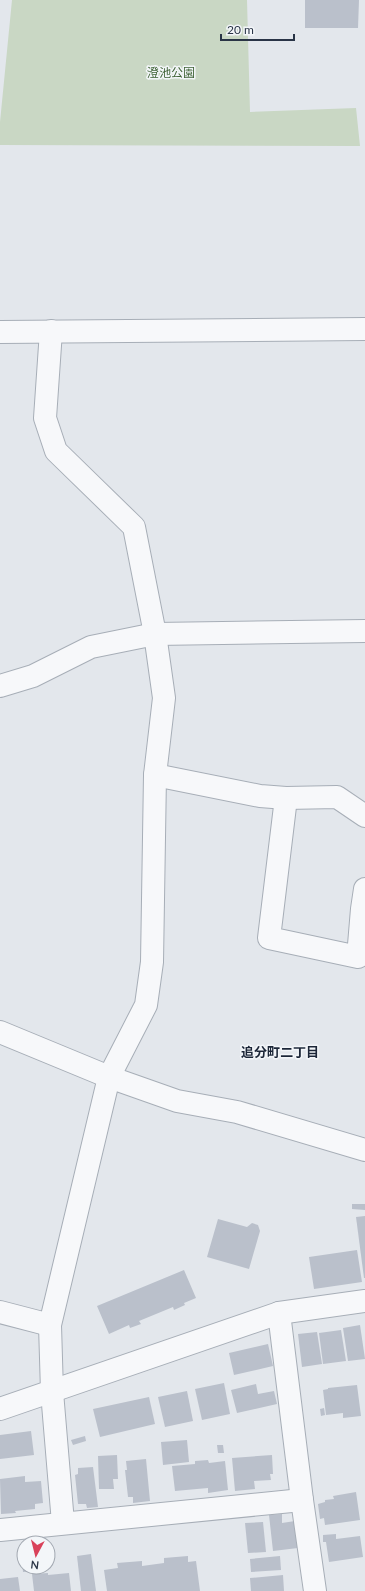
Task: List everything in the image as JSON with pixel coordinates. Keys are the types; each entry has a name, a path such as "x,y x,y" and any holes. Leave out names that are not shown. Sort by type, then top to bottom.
{"street":[{"path":"0,332 365,329"},
{"path":"51,331 45,418 56,451 134,527 155,634 164,698 155,775 152,962 146,1005 109,1077 50,1325 52,1392 63,1523"},
{"path":"0,686 33,676 91,647 155,634 365,631"},
{"path":"155,775 260,796 286,798 338,797 365,816"},
{"path":"286,798 269,938 358,957 365,888"},
{"path":"0,1032 109,1077 177,1101 237,1112 365,1150"},
{"path":"0,1409 279,1313 365,1301"},
{"path":"0,1312 50,1325"},
{"path":"279,1313 302,1500 315,1591"},
{"path":"0,1530 302,1500"}],"green space":[{"name":"澄池公園","path":"12,0 247,0 250,112 356,108 360,146 0,145 0,122"}],"building":[{"path":"305,0 359,0 358,28 305,28"},
{"path":"352,1204 365,1204 365,1210 352,1209"},
{"path":"365,1216 365,1278 364,1278 356,1217"},
{"path":"218,1219 247,1227 252,1223 258,1225 260,1231 249,1269 207,1257"},
{"path":"357,1250 362,1282 314,1289 309,1257"},
{"path":"184,1270 196,1298 184,1303 185,1305 174,1310 173,1307 139,1321 141,1324 130,1328 129,1325 109,1334 97,1306"},
{"path":"360,1325 365,1359 348,1361 343,1328"},
{"path":"341,1330 346,1361 323,1364 319,1333"},
{"path":"317,1332 322,1364 302,1367 298,1334"},
{"path":"268,1344 273,1366 234,1375 229,1353"},
{"path":"224,1383 230,1414 202,1420 195,1389"},
{"path":"256,1384 258,1394 274,1391 277,1404 237,1413 231,1390"},
{"path":"357,1385 361,1416 343,1418 343,1413 326,1415 323,1390 328,1388"},
{"path":"187,1391 193,1421 165,1427 158,1397"},
{"path":"149,1397 155,1424 100,1437 93,1409"},
{"path":"324,1408 325,1415 321,1416 320,1409"},
{"path":"31,1431 34,1455 0,1459 0,1435"},
{"path":"85,1436 86,1441 73,1445 71,1440"},
{"path":"187,1440 189,1462 163,1465 161,1442"},
{"path":"217,1445 223,1445 224,1453 218,1453"},
{"path":"117,1455 118,1479 113,1479 114,1489 99,1489 98,1456"},
{"path":"272,1455 273,1474 270,1474 271,1480 254,1481 255,1489 235,1491 232,1458"},
{"path":"146,1459 150,1501 133,1503 133,1497 128,1497 125,1470 127,1470 126,1461"},
{"path":"208,1460 209,1463 225,1461 228,1490 208,1493 208,1488 175,1491 172,1466 195,1464 195,1461"},
{"path":"93,1467 98,1507 87,1508 86,1504 78,1504 75,1475 78,1474 78,1468"},
{"path":"25,1476 25,1482 41,1481 43,1503 35,1504 35,1509 1,1514 0,1479"},
{"path":"356,1492 360,1520 325,1525 324,1518 320,1519 318,1504 325,1502 325,1500 334,1499 333,1496"},
{"path":"282,1514 282,1523 295,1521 298,1548 273,1551 269,1515"},
{"path":"263,1522 266,1552 248,1553 245,1523"},
{"path":"336,1534 336,1539 360,1536 363,1557 329,1562 326,1542 323,1542 323,1535"},
{"path":"91,1554 96,1591 81,1591 77,1556"},
{"path":"188,1556 188,1562 196,1561 200,1591 107,1591 104,1570 118,1568 117,1563 142,1561 142,1566 164,1563 164,1558"},
{"path":"280,1556 281,1570 251,1572 250,1559"},
{"path":"69,1573 71,1591 34,1591 32,1575 56,1575"},
{"path":"283,1575 284,1591 251,1591 250,1578"},
{"path":"18,1577 20,1591 0,1591 0,1579"}],"district":[{"name":"追分町二丁目","path":"280,1052"}]}
